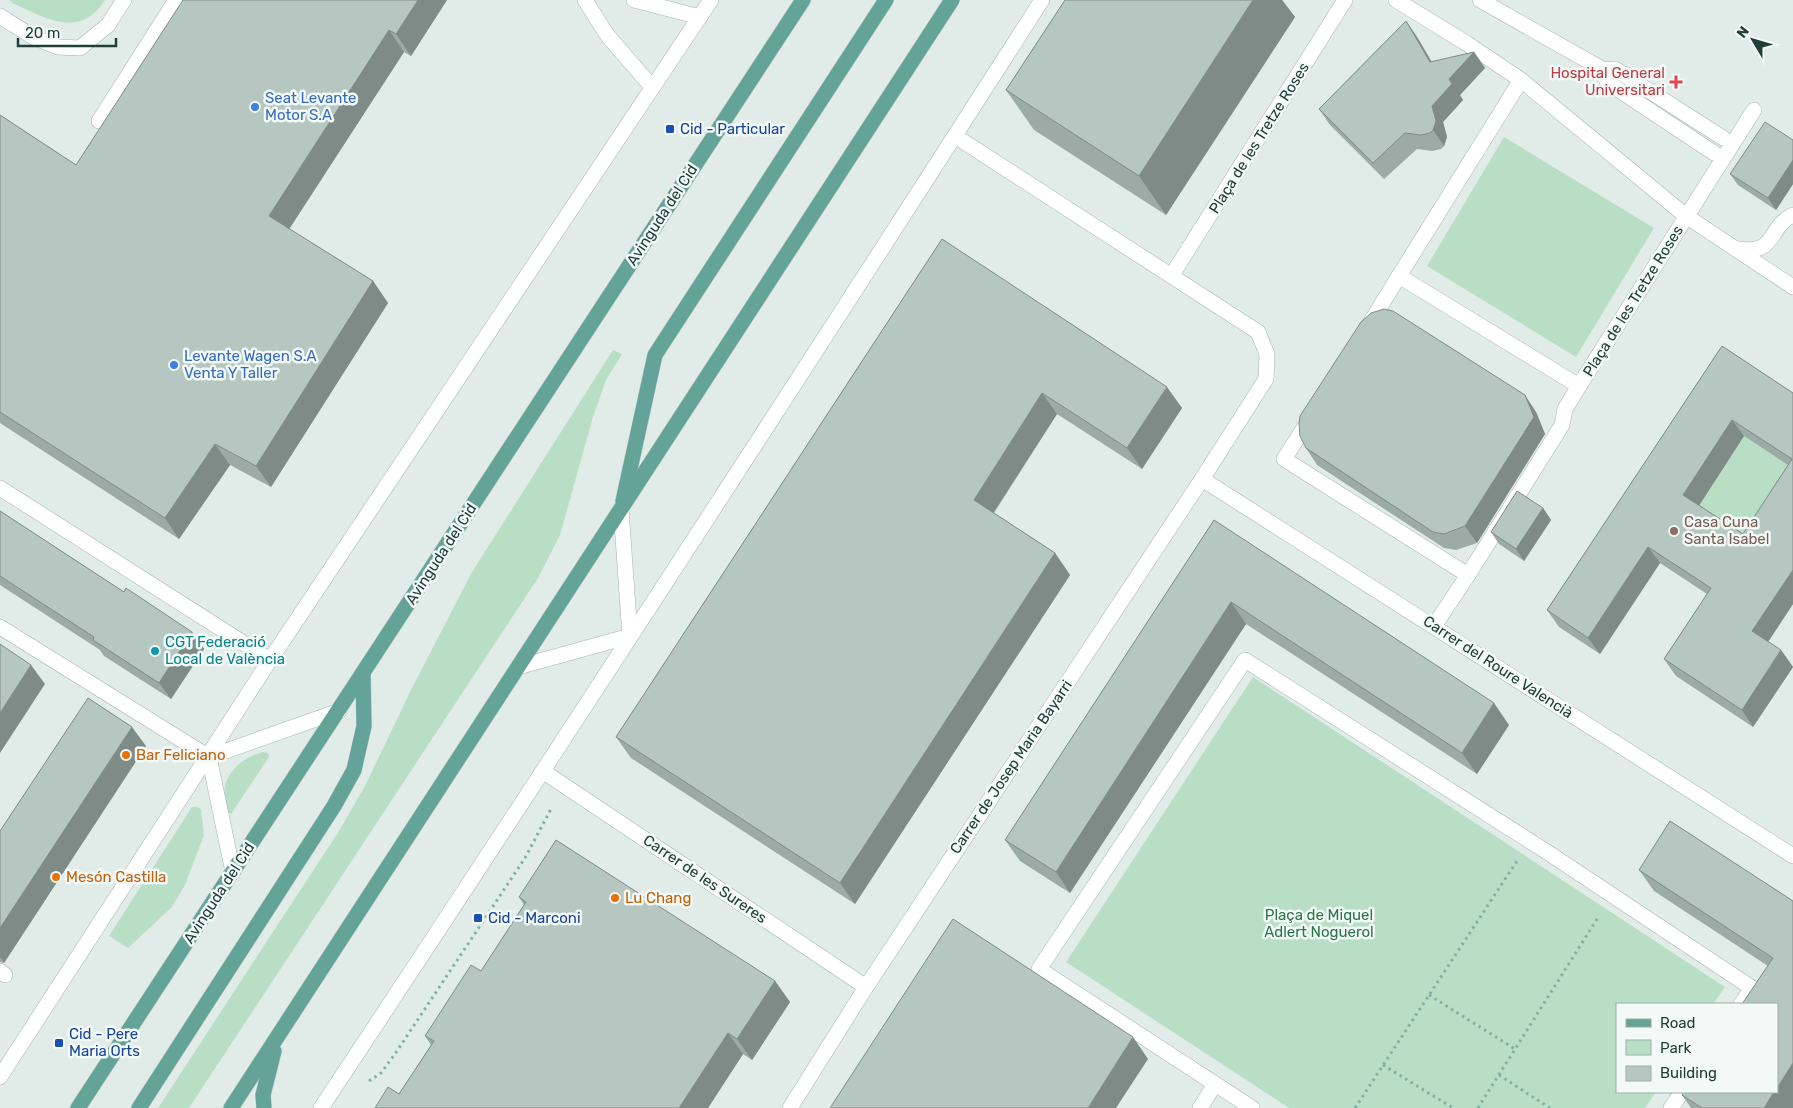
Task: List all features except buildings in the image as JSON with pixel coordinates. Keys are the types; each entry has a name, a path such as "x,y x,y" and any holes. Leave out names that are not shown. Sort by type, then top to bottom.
{"main road":[{"name":"Avinguda del Cid","path":"78,1108 803,0"},
{"path":"621,509 655,355 886,0"},
{"path":"231,1108 952,0"},
{"path":"139,1108 334,806 354,770 364,726 363,674"},
{"path":"264,1108 263,1095 277,1040"}],"street":[{"path":"0,16 33,36 58,47 80,48 108,26 124,0"},
{"path":"99,121 176,0"},
{"path":"585,0 607,35 652,86"},
{"path":"634,0 700,17"},
{"path":"0,1077 270,660 711,0"},
{"path":"321,1108 544,772 1042,0"},
{"name":"Plaça de les Tretze Roses","path":"1172,275 1346,0"},
{"path":"1396,0 1521,80 1686,216 1793,286"},
{"path":"1480,0 1604,70 1615,69 1723,138"},
{"path":"1604,70 1607,82 1714,153"},
{"path":"1358,343 1521,80"},
{"name":"Plaça de les Tretze Roses","path":"1434,626 1562,425 1565,409 1579,386 1754,110"},
{"path":"955,136 1172,275"},
{"path":"1736,249 1751,251 1763,247 1772,239 1782,224 1793,215"},
{"name":"Carrer de Josep Maria Bayarri","path":"790,1108 866,987 1266,379 1267,354 1258,332 1172,275"},
{"name":"Plaça de les Tretze Roses","path":"1400,276 1579,386"},
{"path":"1321,401 1284,459 1468,575"},
{"name":"Carrer del Roure Valencià","path":"1202,479 1793,856"},
{"path":"0,488 270,660"},
{"path":"621,509 630,636"},
{"path":"0,627 208,757 234,872"},
{"path":"518,667 630,636"},
{"path":"1252,1108 1040,969 1245,660 1612,895 1752,988 1742,1003"},
{"path":"208,757 339,711"},
{"name":"Carrer de les Sureres","path":"544,772 866,987"},
{"path":"1200,1108 1215,1084"},
{"path":"1671,1108 1681,1093"}],"path":[{"path":"1355,1108 1530,842"},
{"path":"1478,1108 1612,895"},
{"path":"1429,995 1515,1049"},
{"path":"1383,1066 1453,1108"},
{"path":"1499,1075 1550,1108"}],"green space":[{"path":"9,0 105,0 95,12 84,19 62,22 37,14"},
{"path":"1504,137 1654,228 1576,357 1427,266"},
{"path":"613,350 622,354 606,380 593,417 560,535 538,578 189,1108 158,1108 339,831 365,786 412,688 472,572"},
{"path":"1744,436 1793,468 1755,551 1695,512"},
{"name":"Plaça de Miquel Adlert Noguerol","path":"1253,677 1725,987 1714,1003 1616,1003 1616,1093 1655,1093 1645,1108 1289,1108 1066,962"},
{"path":"263,752 268,753 269,757 231,814 226,810 224,789 231,773 244,760"},
{"path":"192,807 201,809 204,835 185,885 172,907 128,948 109,936"}],"place":[{"name":"Hospital General Universitari","path":"1676,82"},
{"name":"Seat Levante Motor S.A","path":"255,107"},
{"name":"Cid - Particular","path":"670,129"},
{"name":"Levante Wagen S.A Venta Y Taller","path":"174,365"},
{"name":"Casa Cuna Santa Isabel","path":"1674,531"},
{"name":"CGT Federació Local de València","path":"155,651"},
{"name":"Bar Feliciano","path":"126,755"},
{"name":"Mesón Castilla","path":"56,877"},
{"name":"Lu Chang","path":"615,898"},
{"name":"Cid - Marconi","path":"478,918"},
{"name":"Cid - Pere Maria Orts","path":"59,1043"}]}
